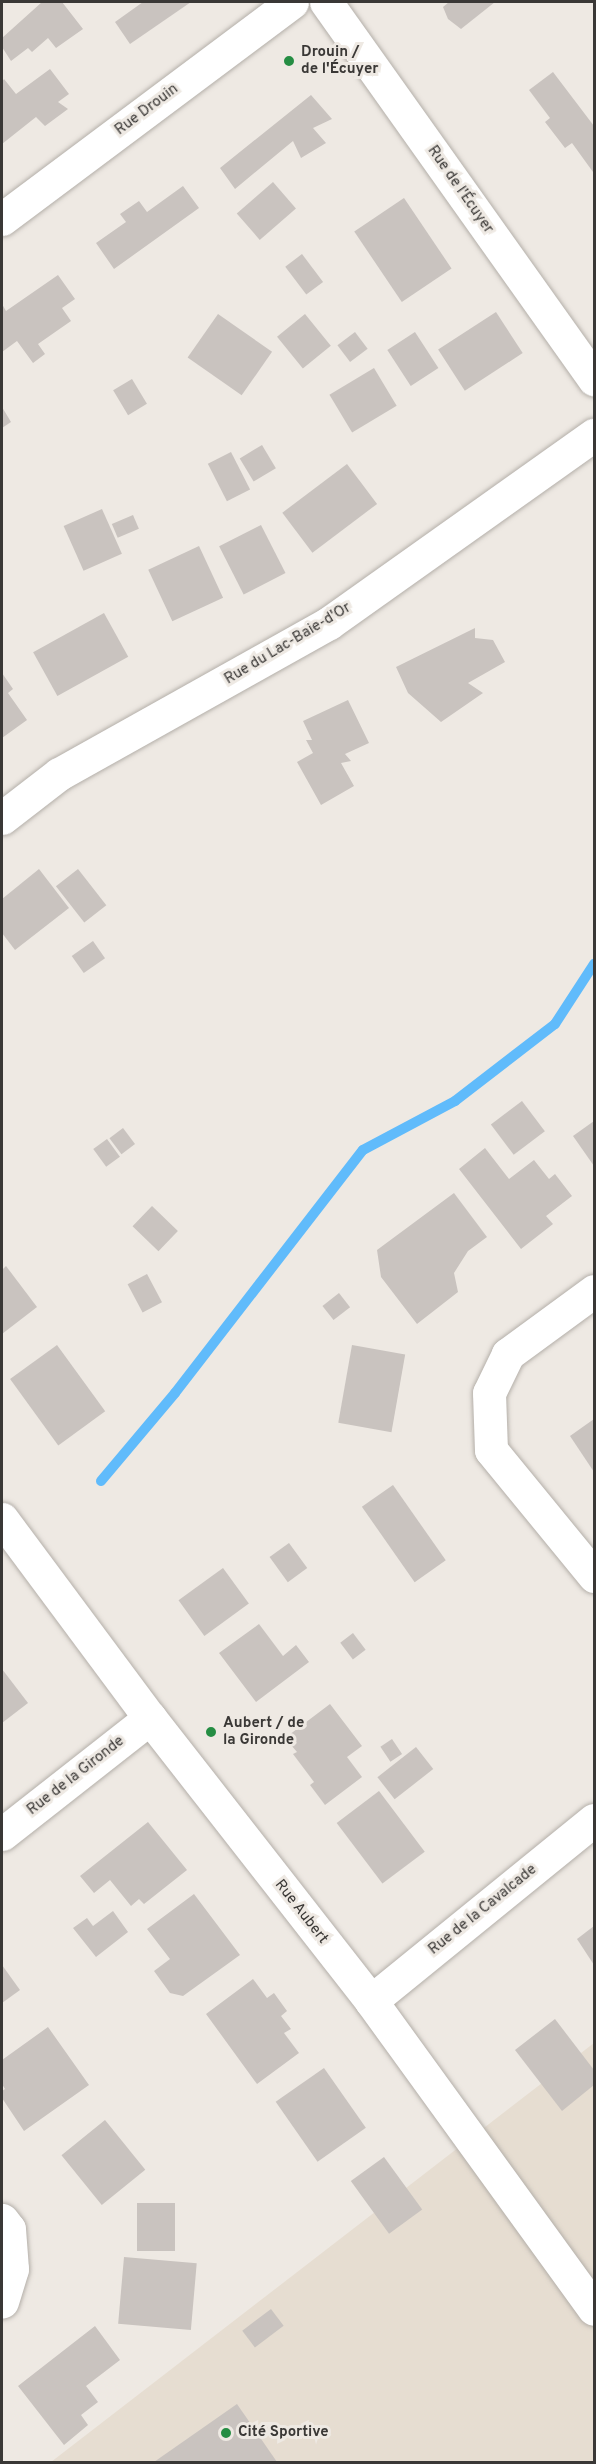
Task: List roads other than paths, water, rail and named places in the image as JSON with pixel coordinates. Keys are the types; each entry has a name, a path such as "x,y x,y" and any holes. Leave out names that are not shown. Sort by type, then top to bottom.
{"street":[{"name":"Rue Drouin","path":"2,219 292,2"},
{"name":"Rue de l'Écuyer","path":"327,2 594,379"},
{"name":"Rue du Lac-Baie-d'Or","path":"2,818 59,774 329,624 594,435"},
{"path":"594,1291 508,1354 489,1393 491,1450 594,1576"},
{"name":"Rue Aubert","path":"2,1519 150,1719 370,2001 594,2309"},
{"name":"Rue de la Gironde","path":"2,1834 150,1719"},
{"name":"Rue de la Cavalcade","path":"370,2001 594,1820"},
{"path":"2,2220 9,2229 12,2269 2,2301"}],"waterway":[{"path":"101,1481 175,1393 363,1150 455,1101 555,1024 594,964"}],"place":[{"name":"Drouin / de l'Écuyer","path":"289,61"},
{"name":"Aubert / de la Gironde","path":"211,1732"},
{"name":"Cité Sportive","path":"226,2433"}]}
